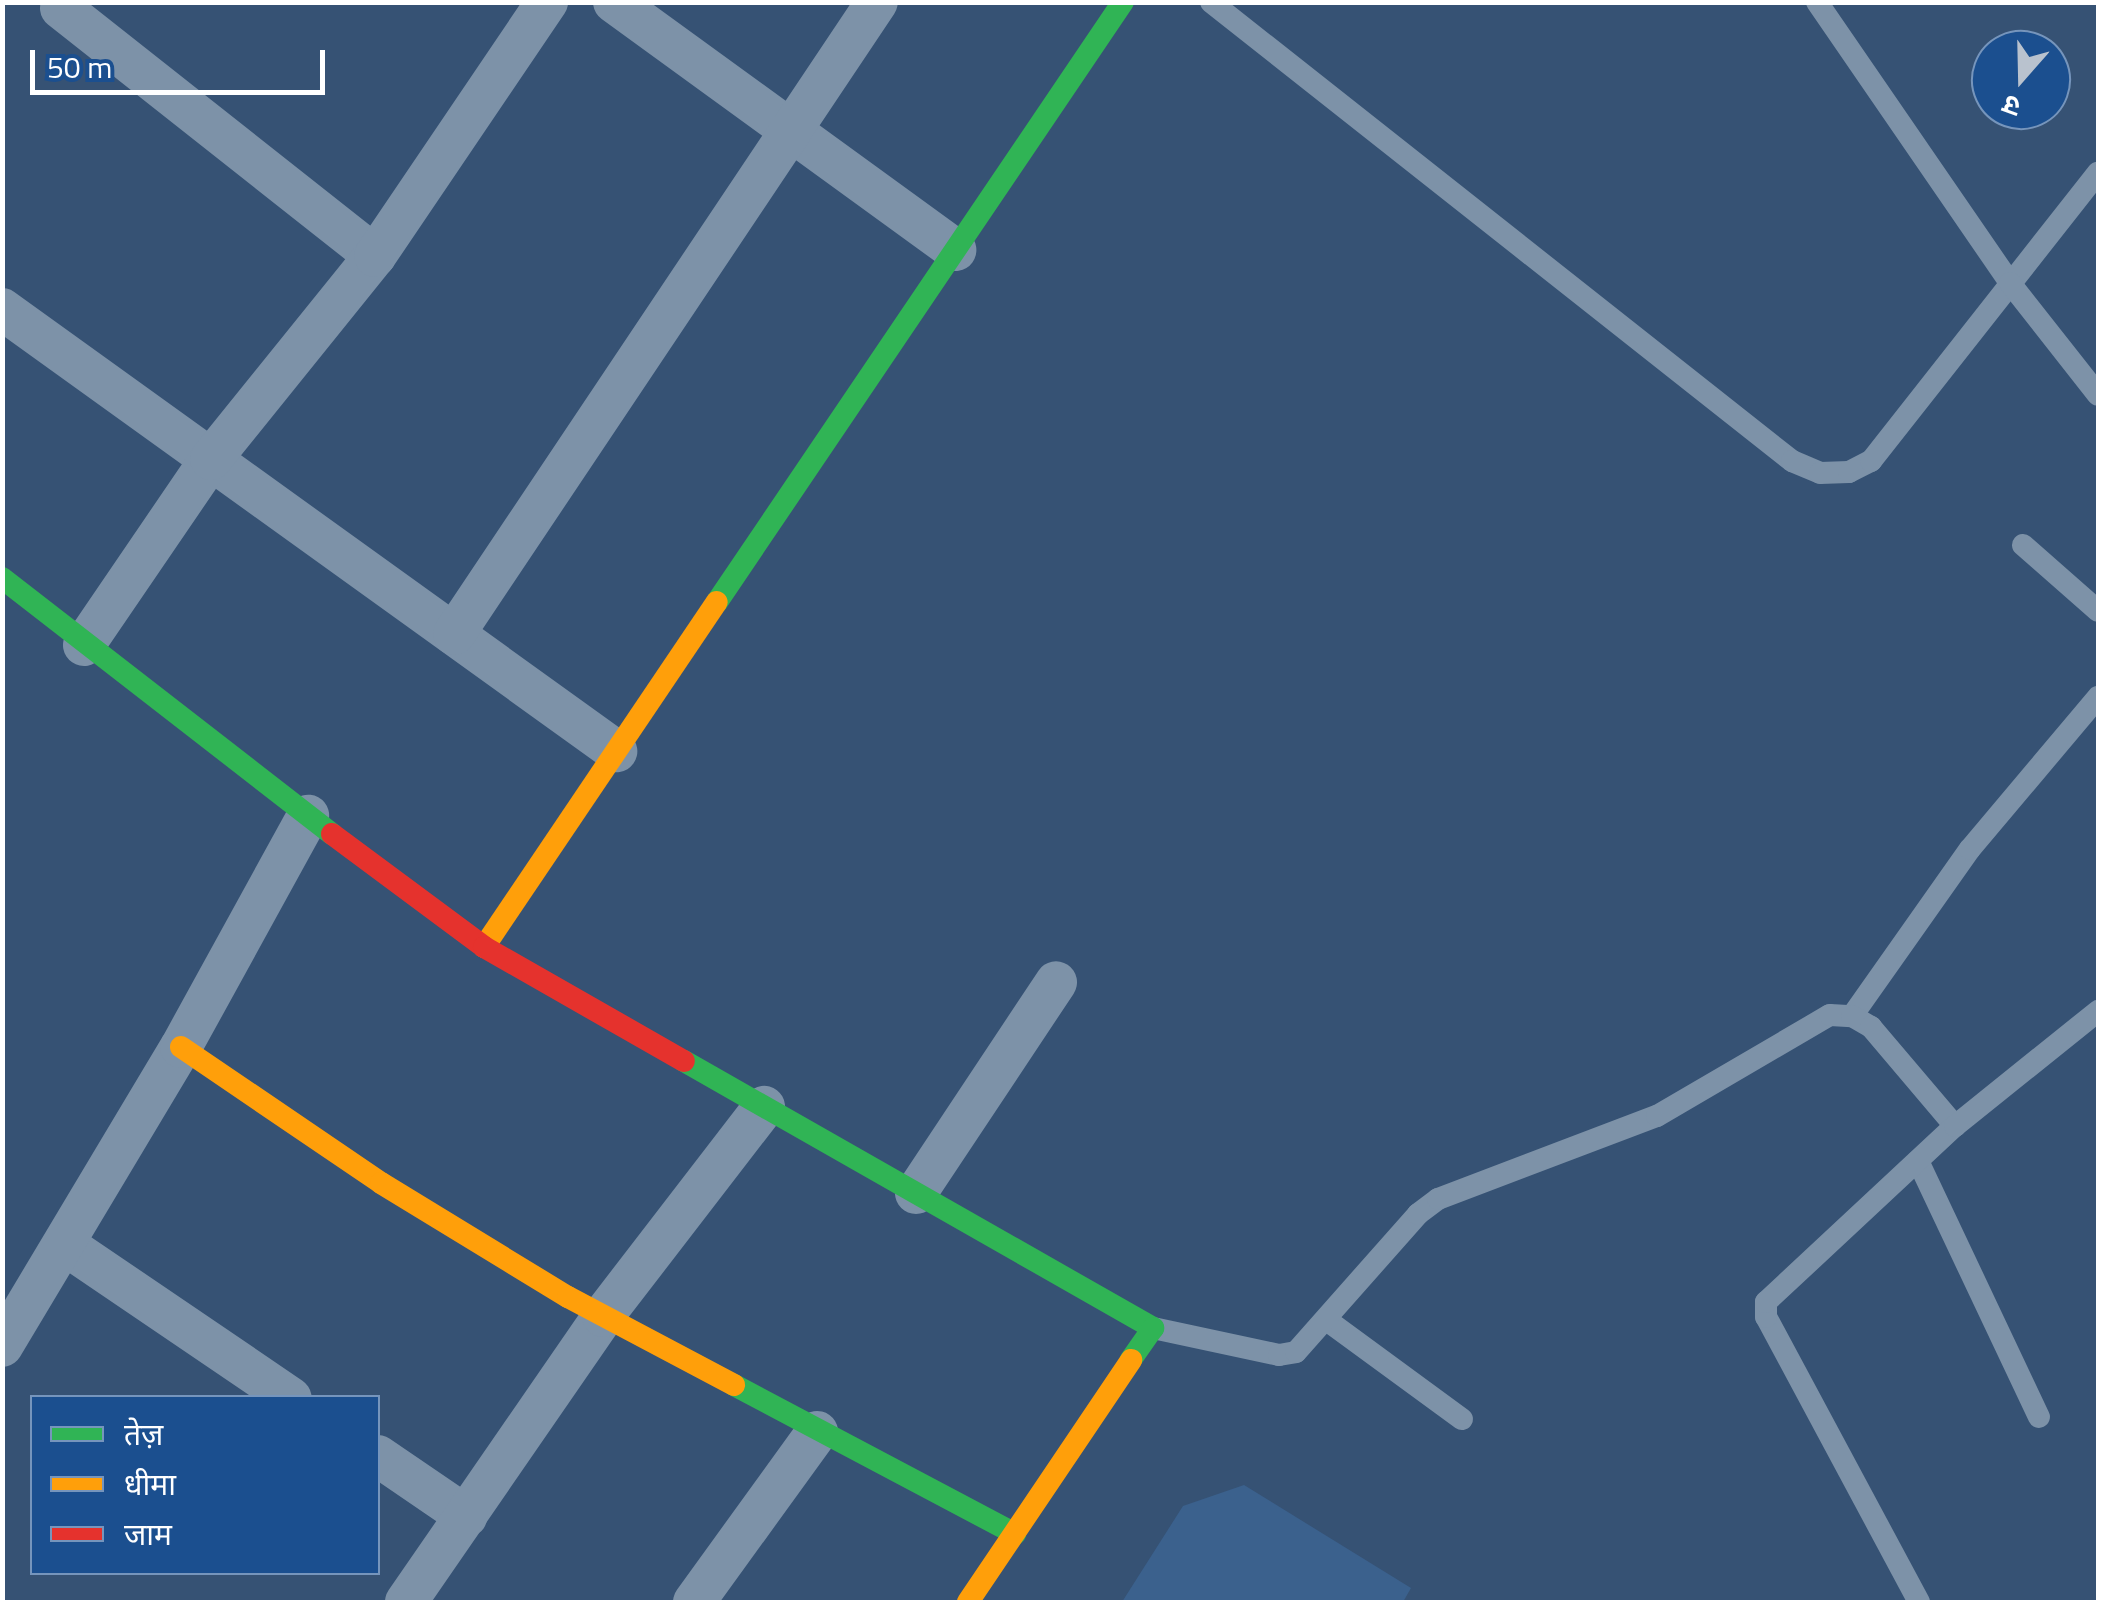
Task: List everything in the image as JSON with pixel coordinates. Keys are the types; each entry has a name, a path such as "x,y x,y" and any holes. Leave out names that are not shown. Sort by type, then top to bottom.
{"street":[{"path":"84,644 211,459 375,256 547,2"},
{"path":"614,2 955,250"},
{"path":"454,634 876,2"},
{"path":"484,947 1123,2"},
{"path":"61,8 375,256"},
{"path":"2,309 616,751"},
{"path":"2,578 484,947 1153,1328 968,1602"},
{"path":"2,1346 181,1047 308,816"},
{"path":"916,1193 1056,982"},
{"path":"181,1047 381,1183 604,1316 1014,1534"},
{"path":"406,1602 604,1316 764,1106"},
{"path":"64,1244 287,1395"},
{"path":"694,1602 816,1432"},
{"path":"380,1457 466,1516"}],"lane":[{"path":"1211,2 1792,460 1820,473 1848,472 1870,460 2098,173"},
{"path":"1817,2 2010,283 2098,394"},
{"path":"2023,546 2098,611"},
{"path":"1852,1016 1970,849 2098,697"},
{"path":"1919,1602 1766,1317 1766,1302 1955,1126 2098,1012"},
{"path":"1153,1328 1279,1354 1309,1344 1418,1214 1438,1199 1642,1122 1830,1015 1852,1016 1871,1026 1955,1126"},
{"path":"1918,1161 2039,1417"},
{"path":"1328,1321 1462,1419"}],"water":[{"path":"1244,1485 1411,1588 1403,1602 1122,1602 1183,1506"}],"traffic: fast":[{"path":"717,602 1123,2"},
{"path":"2,578 332,834"},
{"path":"684,1061 1153,1328 1131,1360"},
{"path":"734,1385 1015,1534"}],"traffic: slow":[{"path":"484,947 717,602"},
{"path":"181,1047 381,1183 568,1297 734,1385"},
{"path":"968,1602 1131,1360"}],"traffic: jam":[{"path":"332,834 484,947 684,1061"}]}
